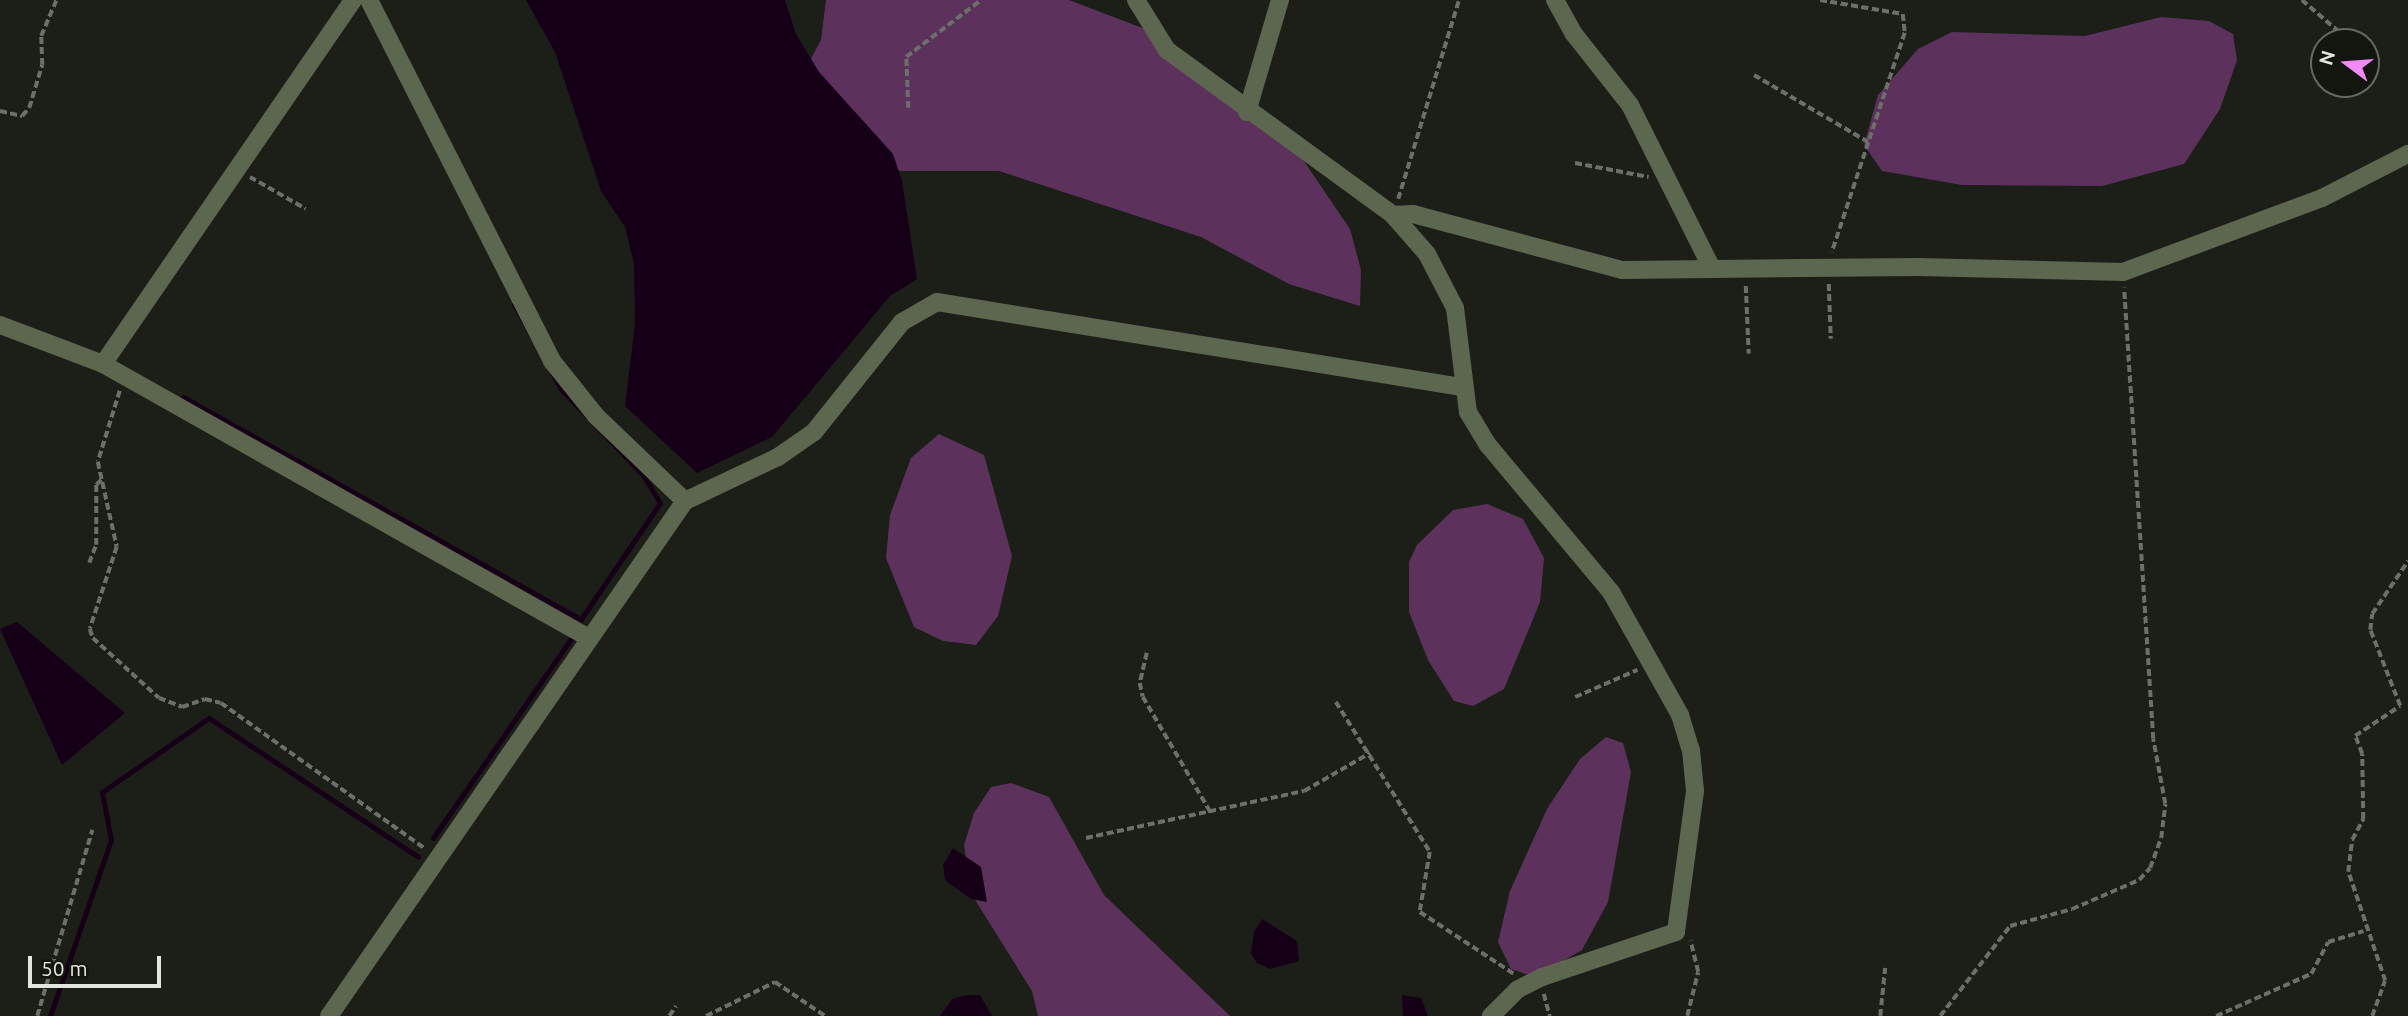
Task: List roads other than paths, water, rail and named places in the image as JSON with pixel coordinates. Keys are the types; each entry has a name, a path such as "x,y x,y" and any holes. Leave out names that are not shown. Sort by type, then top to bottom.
{"street":[{"path":"103,364 353,0"},
{"path":"369,0 552,362 596,416 685,501"},
{"path":"1136,0 1167,50 1247,112 1393,215 1427,254 1455,307 1462,387 1468,412 1488,445 1611,592 1654,663 1680,715 1695,771 1676,932 1525,985 1491,1016"},
{"path":"1247,112 1280,0"},
{"path":"1555,0 1574,34 1630,105 1712,269"},
{"path":"1393,215 1413,214 1594,266 1659,272 1829,267 2123,272 2322,198 2408,154"},
{"path":"329,1016 685,501 778,457 814,432 902,322 937,302 1462,387"},
{"path":"0,325 103,364 126,376 589,638"}],"waterway":[{"path":"183,397 581,619 660,503 644,476 561,389 514,304"},
{"path":"433,838 571,639"},
{"path":"50,1016 111,840 102,792 209,718 418,857"}]}
